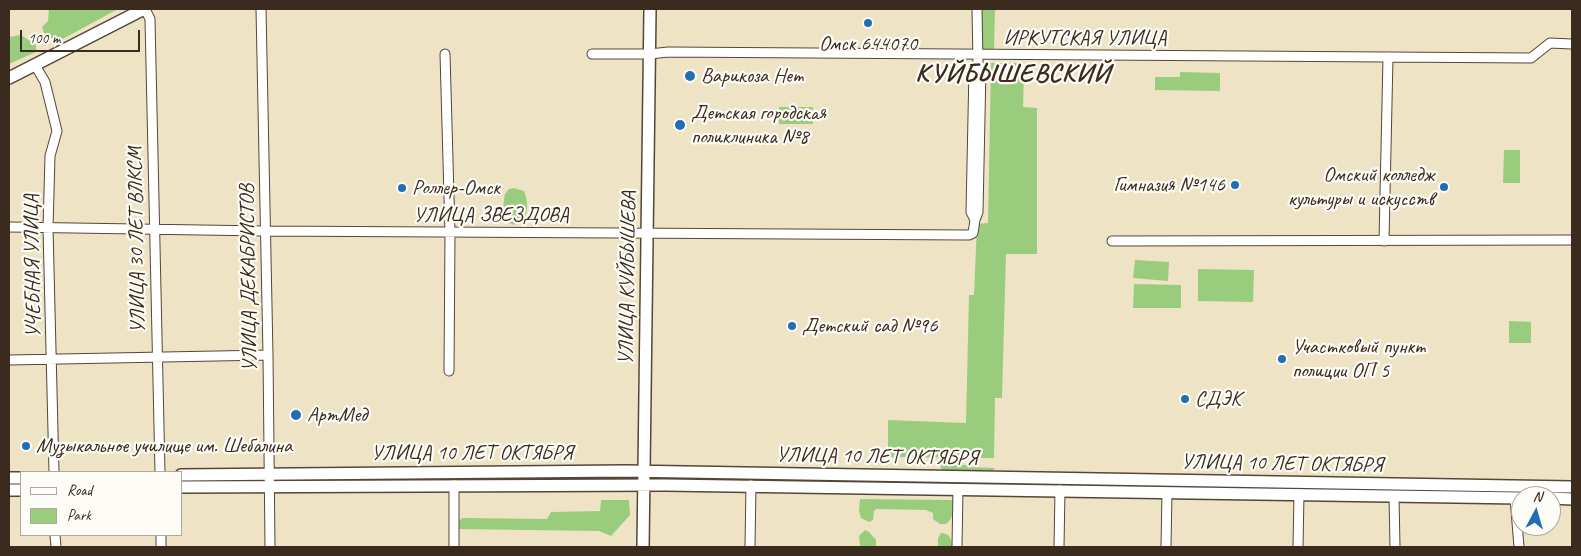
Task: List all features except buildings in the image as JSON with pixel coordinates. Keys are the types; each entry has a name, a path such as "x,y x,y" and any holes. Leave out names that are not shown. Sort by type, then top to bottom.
{"main road":[{"path":"9,78 144,9"},
{"name":"УЛИЦА КУЙБЫШЕВА","path":"643,547 650,9"},
{"name":"УЛИЦА 10 ЛЕТ ОКТЯБРЯ","path":"182,475 644,472 1572,487"},
{"name":"УЛИЦА 10 ЛЕТ ОКТЯБРЯ","path":"182,487 644,484 1511,498"}],"street":[{"name":"УЛИЦА 30 ЛЕТ ВЛКСМ","path":"144,9 150,19 160,471"},
{"name":"УЛИЦА ДЕКАБРИСТОВ","path":"261,9 270,547"},
{"path":"977,9 978,59"},
{"name":"ИРКУТСКАЯ УЛИЦА","path":"592,54 650,54 668,52 978,59 1531,58 1550,43 1572,44"},
{"path":"446,54 450,232 449,371"},
{"path":"1384,241 1388,57"},
{"name":"УЛИЦА ЗВЕЗДОВА","path":"9,227 265,231 969,235 973,233 978,212 981,69 978,59"},
{"name":"УЧЕБНАЯ УЛИЦА","path":"35,65 45,82 57,131 57,138 50,156 48,228 54,471"},
{"path":"1112,241 1572,240"},
{"path":"9,360 268,355"},
{"path":"454,485 454,547"},
{"path":"750,485 750,547"},
{"path":"957,547 958,489"},
{"path":"1059,547 1060,490"},
{"path":"1166,547 1167,492"},
{"path":"1298,547 1299,494"},
{"path":"1394,496 1394,547"}],"green space":[{"path":"49,9 118,9 57,42 44,33 42,27 48,21"},
{"path":"974,9 995,9 994,50 975,50"},
{"path":"21,35 36,45 36,52 9,64 9,37"},
{"path":"991,63 1016,63 1024,73 1023,107 1037,108 1037,254 1006,254 1002,398 995,398 994,458 888,457 888,420 966,423 969,295 974,295 977,224 988,223"},
{"path":"1180,72 1220,73 1220,91 1155,90 1155,77 1180,77"},
{"path":"779,107 813,107 813,124 779,124"},
{"path":"1504,150 1520,150 1520,183 1503,183"},
{"path":"514,188 524,191 527,204 526,214 522,221 511,224 506,218 504,209 505,194 509,189"},
{"path":"1135,260 1169,262 1168,281 1133,278"},
{"path":"1198,269 1254,270 1253,302 1198,301"},
{"path":"1134,284 1181,285 1181,308 1133,308"},
{"path":"1509,321 1531,322 1531,343 1509,343"},
{"path":"940,464 995,468 992,472 942,471"},
{"path":"860,499 953,500 953,514 946,524 940,524 933,519 933,513 926,510 876,509 873,520 869,522 861,518 859,511"},
{"path":"601,500 629,500 630,515 611,536 599,531 456,529 457,523 462,518 547,519 551,512 600,511"},
{"path":"865,530 876,540 876,547 860,546 859,536"},
{"path":"941,533 947,534 950,537 952,547 938,547 938,538"}],"place":[{"name":"Омск 644070","path":"868,23"},
{"name":"Варикоза Нет","path":"690,76"},
{"name":"Детская городская поликлиника №8","path":"680,125"},
{"name":"Гимназия №146","path":"1235,185"},
{"name":"Омский колледж культуры и искусств","path":"1444,187"},
{"name":"Роллер-Омск","path":"402,188"},
{"name":"Детский сад №96","path":"792,326"},
{"name":"Участковый пункт полиции ОП 5","path":"1282,359"},
{"name":"СДЭК","path":"1185,399"},
{"name":"АртМед","path":"296,415"},
{"name":"Музыкальное училище им. Шебалина","path":"26,446"}],"district":[{"name":"КУЙБЫШЕВСКИЙ","path":"1013,74"}]}
